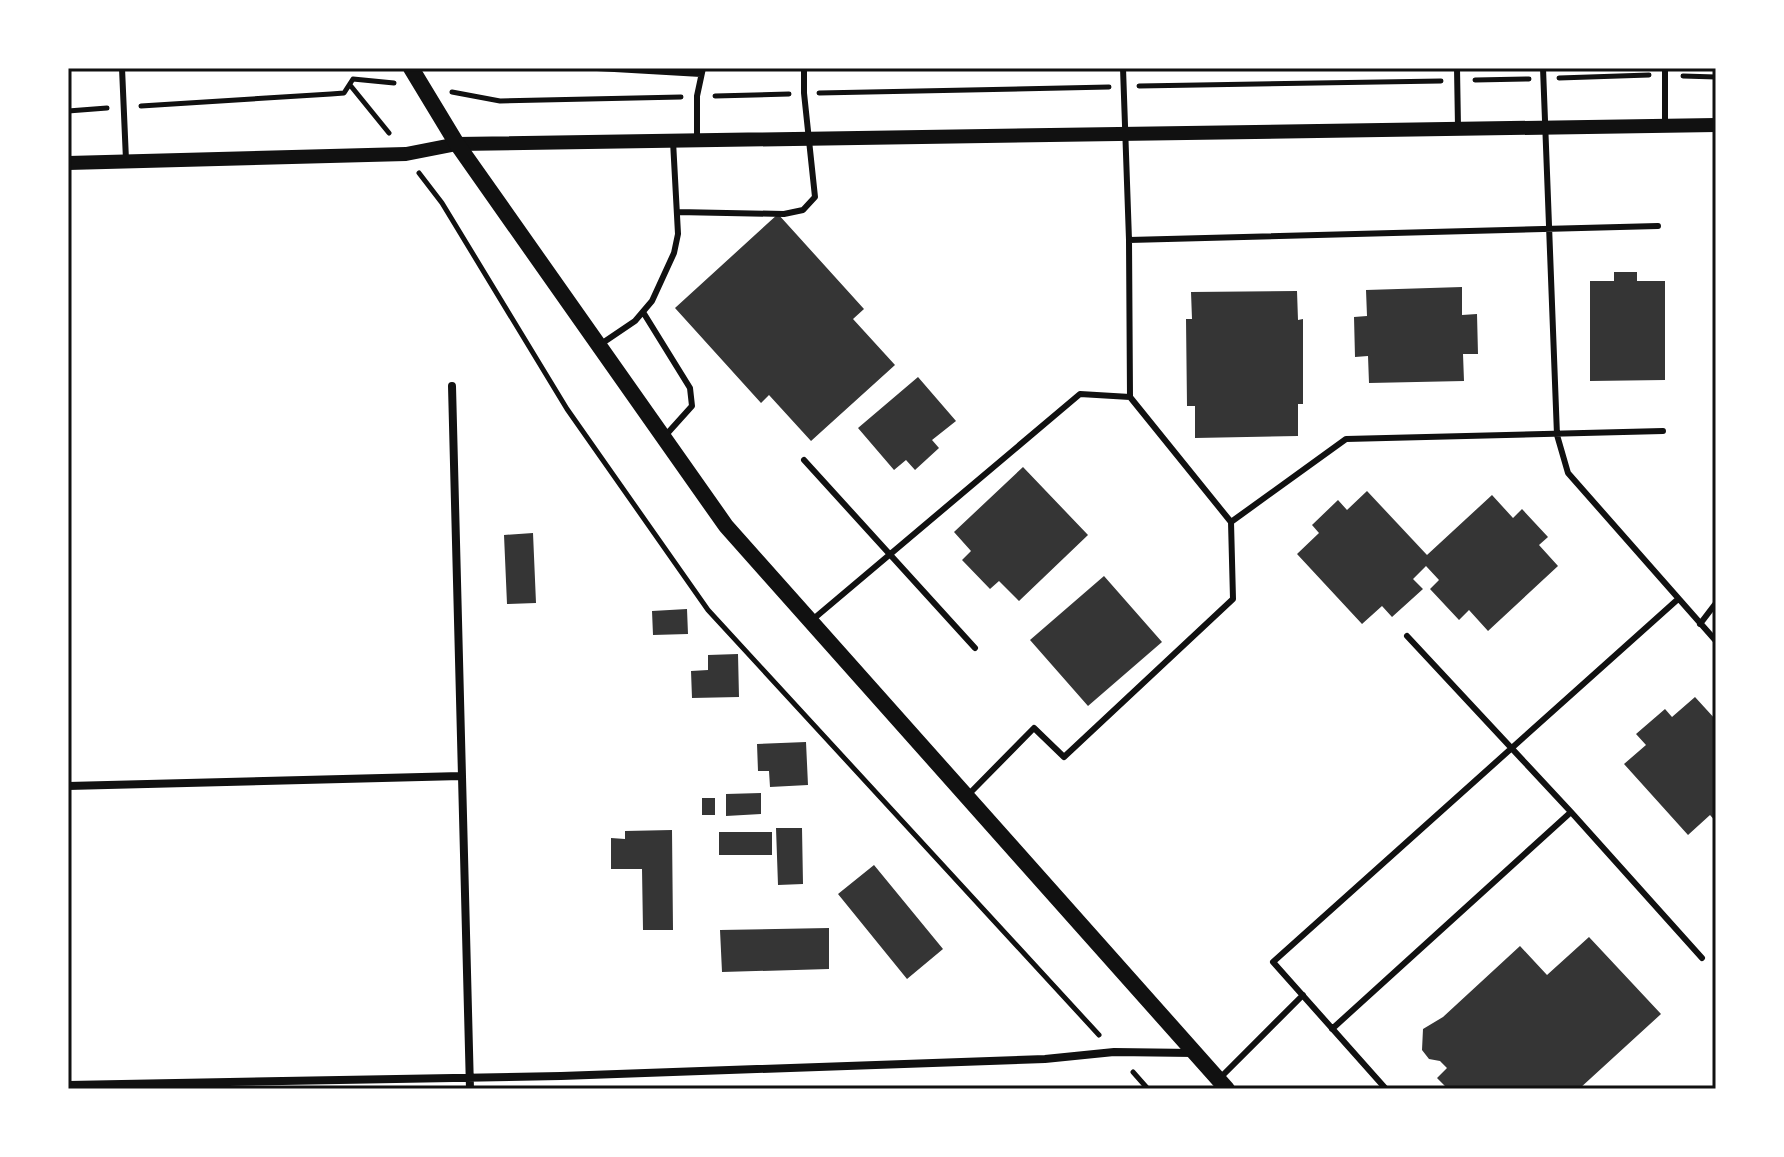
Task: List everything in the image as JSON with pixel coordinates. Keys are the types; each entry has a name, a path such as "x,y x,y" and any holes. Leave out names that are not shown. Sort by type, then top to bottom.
{"main road":[{"path":"411,68 457,144 726,526 1222,1084"}],"street":[{"path":"68,163 406,154 457,144 1716,125"},
{"path":"452,386 470,1089"},
{"path":"68,786 461,776"},
{"path":"68,1085 561,1076 1014,1060 1114,1052 1195,1053"}],"lane":[{"path":"122,68 126,162"},
{"path":"597,68 702,71 697,96 697,141"},
{"path":"677,212 784,214 803,210 815,197 804,68"},
{"path":"966,796 1034,728 1064,757 1233,599 1231,522 1130,397 1123,68"},
{"path":"1457,68 1458,130"},
{"path":"1543,68 1557,435 1568,473 1716,641"},
{"path":"1665,72 1665,126"},
{"path":"599,345 635,321 652,301 674,253 678,234 673,141"},
{"path":"1129,240 1658,226"},
{"path":"643,312 690,388 692,406 664,437"},
{"path":"811,621 1080,394 1130,397"},
{"path":"1231,522 1346,439 1663,431"},
{"path":"804,460 975,648"},
{"path":"1386,1089 1273,962 1677,600"},
{"path":"1700,624 1716,603"},
{"path":"1407,636 1702,958"},
{"path":"1332,1029 1571,812"},
{"path":"1222,1084 1303,995"}],"path":[{"path":"351,68 352,82 442,203 567,409 708,610 1148,1089"},
{"path":"352,82 422,86 500,101 1543,78 1665,72 1716,77"},
{"path":"68,111 344,93 352,82"}],"building":[{"path":"778,214 864,309 853,319 895,365 811,441 769,395 761,403 675,308"},
{"path":"1614,272 1637,272 1637,281 1665,281 1665,380 1590,381 1590,281 1614,281"},
{"path":"1462,287 1462,315 1477,314 1478,354 1463,354 1464,381 1369,383 1368,356 1355,357 1354,317 1367,316 1366,290"},
{"path":"1297,291 1298,320 1303,319 1303,404 1298,404 1298,436 1195,438 1195,406 1187,406 1186,319 1192,319 1191,292"},
{"path":"918,377 956,421 932,440 939,448 915,470 906,460 894,470 858,428"},
{"path":"1023,467 1088,535 1019,601 999,581 990,589 962,560 971,551 954,532"},
{"path":"1367,491 1427,555 1492,495 1513,518 1522,509 1548,537 1539,545 1558,566 1488,631 1469,610 1459,620 1430,589 1439,580 1426,566 1413,579 1423,589 1392,617 1382,606 1362,624 1297,554 1319,533 1312,525 1338,500 1347,510"},
{"path":"533,533 536,603 507,604 504,535"},
{"path":"1104,576 1162,642 1088,706 1030,640"},
{"path":"687,609 688,634 653,635 652,611"},
{"path":"738,654 739,697 692,698 691,671 708,670 708,655"},
{"path":"1695,697 1716,720 1716,822 1710,815 1688,835 1624,764 1646,745 1636,734 1665,709 1672,717"},
{"path":"806,742 808,785 770,787 769,771 758,771 757,744"},
{"path":"761,793 761,814 726,816 726,794"},
{"path":"702,798 715,798 715,815 702,815"},
{"path":"776,828 802,828 803,884 778,885"},
{"path":"672,830 673,930 643,930 642,869 611,869 611,838 625,839 625,831"},
{"path":"719,832 772,832 772,855 719,855"},
{"path":"874,865 943,949 907,979 838,894"},
{"path":"829,928 829,969 722,972 720,930"},
{"path":"1589,937 1661,1014 1579,1089 1448,1089 1437,1078 1447,1068 1440,1061 1429,1059 1422,1050 1423,1029 1443,1017 1520,946 1547,975"}]}
